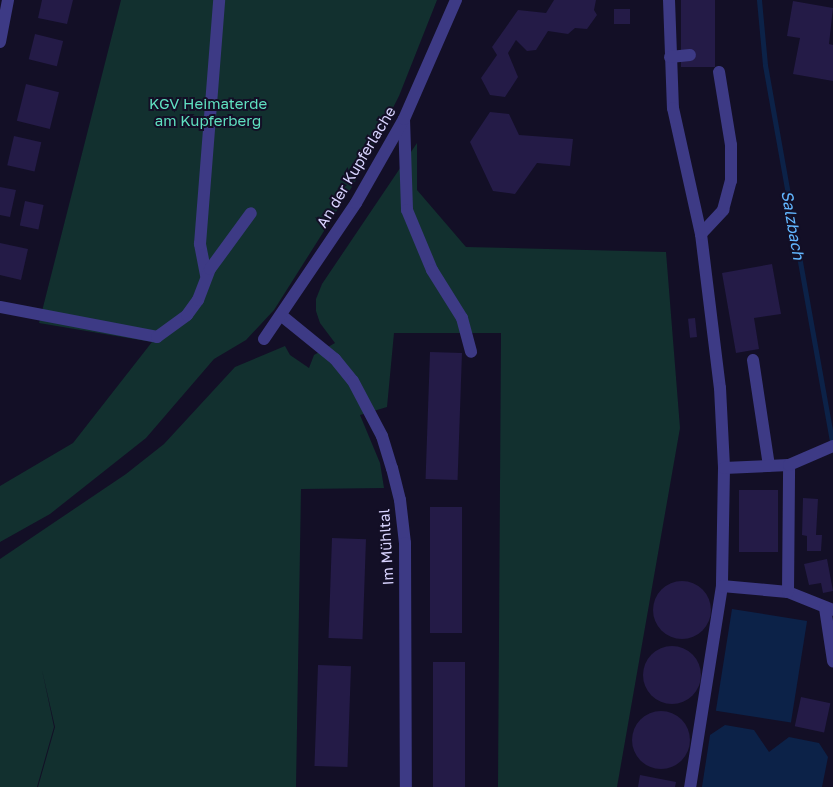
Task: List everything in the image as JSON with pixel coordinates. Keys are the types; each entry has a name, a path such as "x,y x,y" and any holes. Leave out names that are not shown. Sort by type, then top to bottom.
{"street":[{"path":"0,42 8,0"},
{"path":"206,276 200,244 218,0"},
{"name":"An der Kupferlache","path":"264,339 282,316 356,203 404,120 456,0"},
{"path":"668,0 672,108 701,234 720,388 724,468 722,586 690,787"},
{"path":"670,58 690,55"},
{"path":"701,234 723,210 731,181 731,145 719,72"},
{"path":"404,120 407,210 432,270 462,318 471,352"},
{"path":"0,307 157,337 187,315 198,300 206,276 251,213"},
{"name":"Im Mühltal","path":"282,316 336,359 353,381 382,436 392,468 400,500 405,544 406,787"},
{"path":"753,360 769,466"},
{"path":"724,468 789,465 828,449"},
{"path":"788,592 789,465"},
{"path":"722,586 788,592 829,609 833,661"}],"green space":[{"name":"KGV Heimaterde am Kupferberg","path":"121,0 437,0 399,96 355,182 274,310 246,340 214,359 146,438 50,514 0,542 0,486 73,443 152,342 39,323"},
{"path":"417,143 417,190 466,247 666,252 680,428 617,787 498,787 501,333 394,333 387,407 360,415 380,463 384,488 301,489 296,787 38,787 55,727 42,670 54,727 37,787 0,787 0,559 126,474 164,444 235,367 285,346 290,355 309,368 314,355 335,343 320,323 316,311 316,299 322,284"}],"water":[{"path":"732,609 807,621 791,723 716,711"},
{"path":"725,725 754,730 769,752 789,737 819,743 828,757 822,787 702,787 710,735"}],"building":[{"path":"42,0 73,0 67,24 38,18"},
{"path":"554,0 596,0 594,10 597,15 587,29 575,28 568,34 548,31 536,50 527,51 516,40 508,53 518,77 505,97 490,95 481,78 497,55 492,47 518,10 546,13"},
{"path":"681,0 715,0 715,67 681,67"},
{"path":"793,1 833,8 829,44 833,45 833,81 793,74 800,38 787,36"},
{"path":"614,9 630,9 630,24 614,24"},
{"path":"35,34 63,41 57,66 29,59"},
{"path":"26,84 59,92 50,129 17,121"},
{"path":"490,112 509,114 519,135 573,139 570,166 537,163 515,194 493,191 470,142"},
{"path":"14,136 41,142 35,172 7,165"},
{"path":"0,187 16,190 10,217 0,215"},
{"path":"25,201 44,205 38,229 20,225"},
{"path":"0,243 28,249 21,280 0,275"},
{"path":"772,264 781,314 754,318 759,349 736,353 722,273"},
{"path":"695,318 697,337 690,338 688,319"},
{"path":"430,352 462,353 458,480 426,479"},
{"path":"739,490 778,490 778,552 739,552"},
{"path":"803,498 818,499 816,535 822,535 821,551 807,551 807,536 802,535"},
{"path":"430,507 462,507 462,633 430,633"},
{"path":"332,538 366,539 362,639 329,638"},
{"path":"827,559 833,591 823,593 821,583 809,585 804,564"},
{"path":"682,581 693,583 706,594 711,610 709,621 698,634 682,639 671,637 658,626 653,610 655,599 666,586"},
{"path":"672,646 683,648 696,659 701,675 699,686 688,699 672,704 661,702 648,691 643,675 645,664 656,651"},
{"path":"433,662 465,662 465,787 433,787"},
{"path":"318,665 351,666 347,767 314,766"},
{"path":"801,697 830,703 824,733 795,726"},
{"path":"661,711 672,713 685,724 690,740 688,751 677,764 661,769 650,767 637,756 632,740 634,729 645,716"},
{"path":"640,775 676,782 675,787 638,787"}],"waterway":[{"name":"Salzbach","path":"759,0 765,65 833,446"}]}
